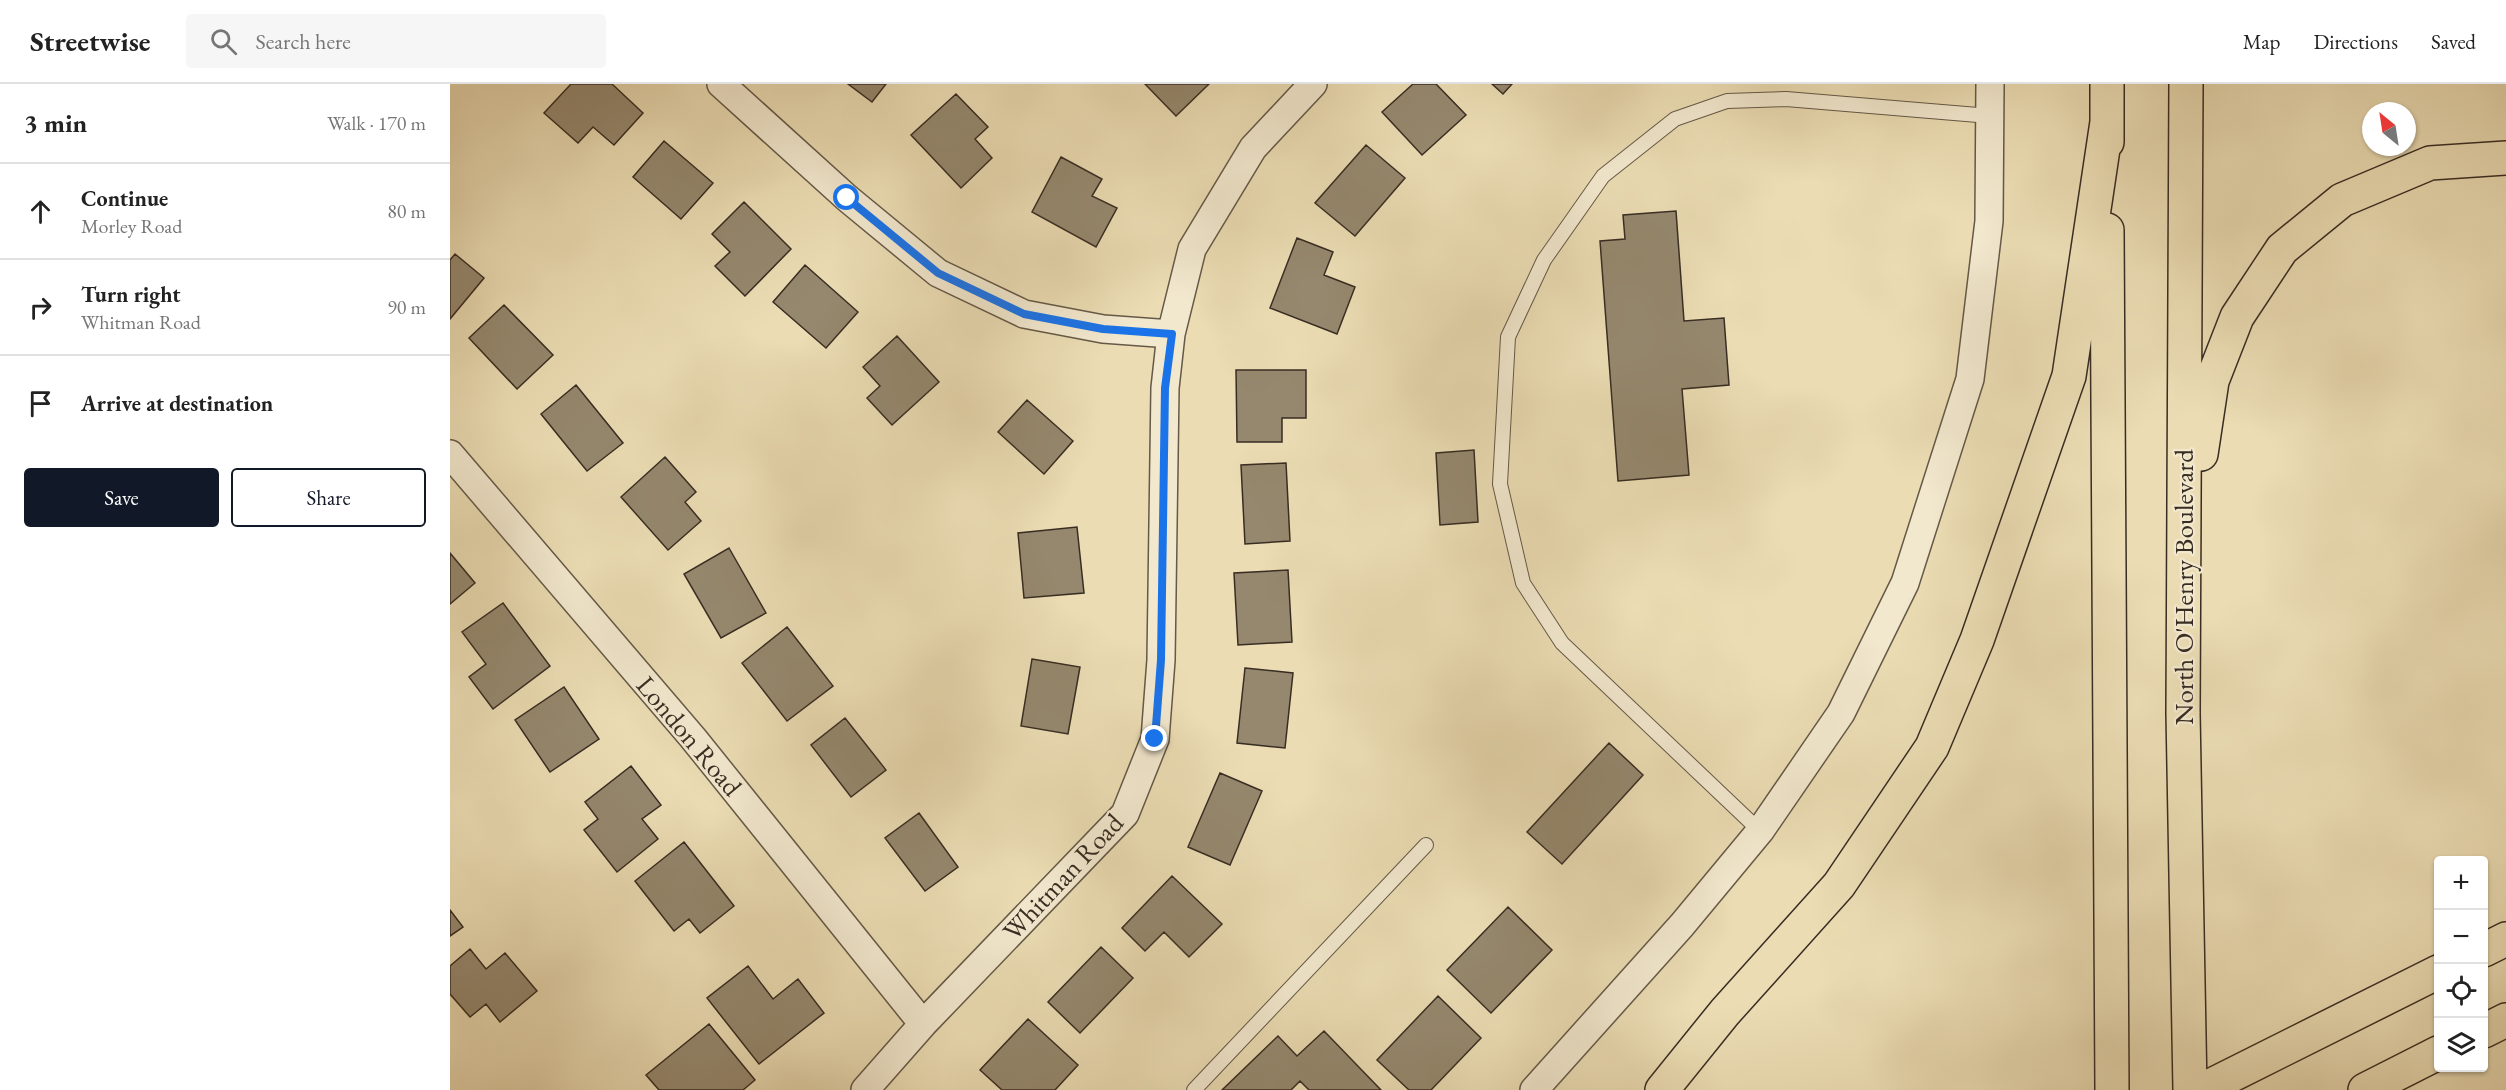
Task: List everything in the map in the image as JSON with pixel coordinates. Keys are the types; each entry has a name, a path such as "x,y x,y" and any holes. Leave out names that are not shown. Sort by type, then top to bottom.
{"main road":[{"path":"2107,84 2112,1090"},
{"name":"North O'Henry Boulevard","path":"2186,84 2183,713 2190,1090"},
{"path":"1662,1090 1725,1012 1839,885 1932,747 1977,640 2069,376 2107,122"},
{"path":"2183,713 2202,442 2212,381 2237,317 2282,249 2342,200 2430,163 2506,158"},
{"path":"2488,948 2506,939"},
{"path":"2202,1090 2434,974"},
{"path":"2488,1029 2506,1020"},
{"path":"2365,1090 2434,1056"}],"street":[{"name":"Whitman Road","path":"865,1090 923,1024 1125,813 1155,739 1161,660 1165,388 1172,334 1192,249 1253,148 1313,84"},
{"path":"1534,1090 1682,926 1760,831 1841,713 1905,583 1928,518 1970,379 1989,221 1990,84"},
{"path":"726,86 847,198 938,273 1024,314 1103,329 1172,334"},
{"name":"London Road","path":"450,454 693,738 923,1024"}],"lane":[{"path":"1760,831 1562,643 1523,583 1500,484 1508,337 1544,260 1603,176 1675,119 1727,101 1786,99 1990,116"},
{"path":"1194,1090 1426,845"}],"building":[{"path":"571,84 612,84 643,113 614,145 593,127 578,143 544,113"},
{"path":"848,84 886,84 872,102"},
{"path":"1145,84 1209,84 1176,116"},
{"path":"1413,84 1436,84 1466,115 1422,155 1382,112"},
{"path":"1492,84 1512,84 1503,94"},
{"path":"956,94 988,127 975,139 992,158 961,188 911,135"},
{"path":"664,141 713,183 681,219 633,177"},
{"path":"1366,145 1405,178 1355,236 1315,203"},
{"path":"1061,157 1102,179 1092,196 1117,208 1096,247 1032,212"},
{"path":"744,202 791,249 745,296 715,266 730,252 712,234"},
{"path":"1676,211 1684,321 1724,318 1729,385 1682,389 1689,475 1618,481 1600,241 1625,239 1623,215"},
{"path":"1297,238 1333,252 1324,275 1355,287 1337,334 1270,308"},
{"path":"455,254 484,278 450,319 450,260"},
{"path":"805,265 858,312 826,348 773,302"},
{"path":"504,305 553,355 517,389 469,338"},
{"path":"897,336 939,382 892,425 867,398 880,386 863,367"},
{"path":"1236,370 1306,370 1306,418 1282,418 1282,442 1237,442"},
{"path":"576,385 623,443 587,471 541,414"},
{"path":"1027,400 1073,441 1044,474 998,432"},
{"path":"1474,450 1478,522 1440,525 1436,453"},
{"path":"665,457 696,492 685,502 701,521 668,550 621,497"},
{"path":"1286,463 1290,541 1245,544 1241,465"},
{"path":"1077,527 1084,593 1024,598 1018,533"},
{"path":"729,548 766,613 721,638 684,574"},
{"path":"450,553 475,583 450,604"},
{"path":"1288,570 1292,642 1238,645 1234,573"},
{"path":"503,603 550,666 493,709 469,677 486,664 462,632"},
{"path":"787,627 833,686 787,721 742,663"},
{"path":"1032,659 1080,667 1068,734 1021,726"},
{"path":"1245,668 1293,673 1285,748 1237,743"},
{"path":"564,687 599,739 550,772 515,720"},
{"path":"845,718 886,770 851,797 811,745"},
{"path":"1609,743 1643,775 1562,864 1527,832"},
{"path":"631,766 661,805 642,819 658,839 617,872 584,830 598,819 585,802"},
{"path":"1220,773 1262,791 1230,865 1188,847"},
{"path":"919,813 958,867 925,891 885,838"},
{"path":"684,842 734,906 700,933 689,919 674,931 635,881"},
{"path":"1172,876 1222,924 1189,957 1164,932 1145,951 1122,928"},
{"path":"1508,907 1552,950 1491,1013 1447,970"},
{"path":"450,910 463,927 450,936"},
{"path":"1101,947 1133,978 1080,1033 1048,1002"},
{"path":"470,949 486,969 505,953 537,991 500,1022 486,1004 470,1017 450,994 450,966"},
{"path":"748,966 773,999 798,979 824,1013 759,1064 707,998"},
{"path":"1438,996 1481,1038 1431,1090 1409,1090 1377,1060"},
{"path":"1028,1019 1078,1065 1055,1090 1002,1090 980,1070"},
{"path":"709,1024 755,1080 743,1090 659,1090 646,1075"},
{"path":"1324,1031 1381,1090 1309,1090 1300,1081 1291,1090 1222,1090 1278,1036 1297,1056"}],"route":[{"path":"847,198 938,273 1024,314 1103,329 1172,334 1165,388 1161,660 1155,739"}]}
